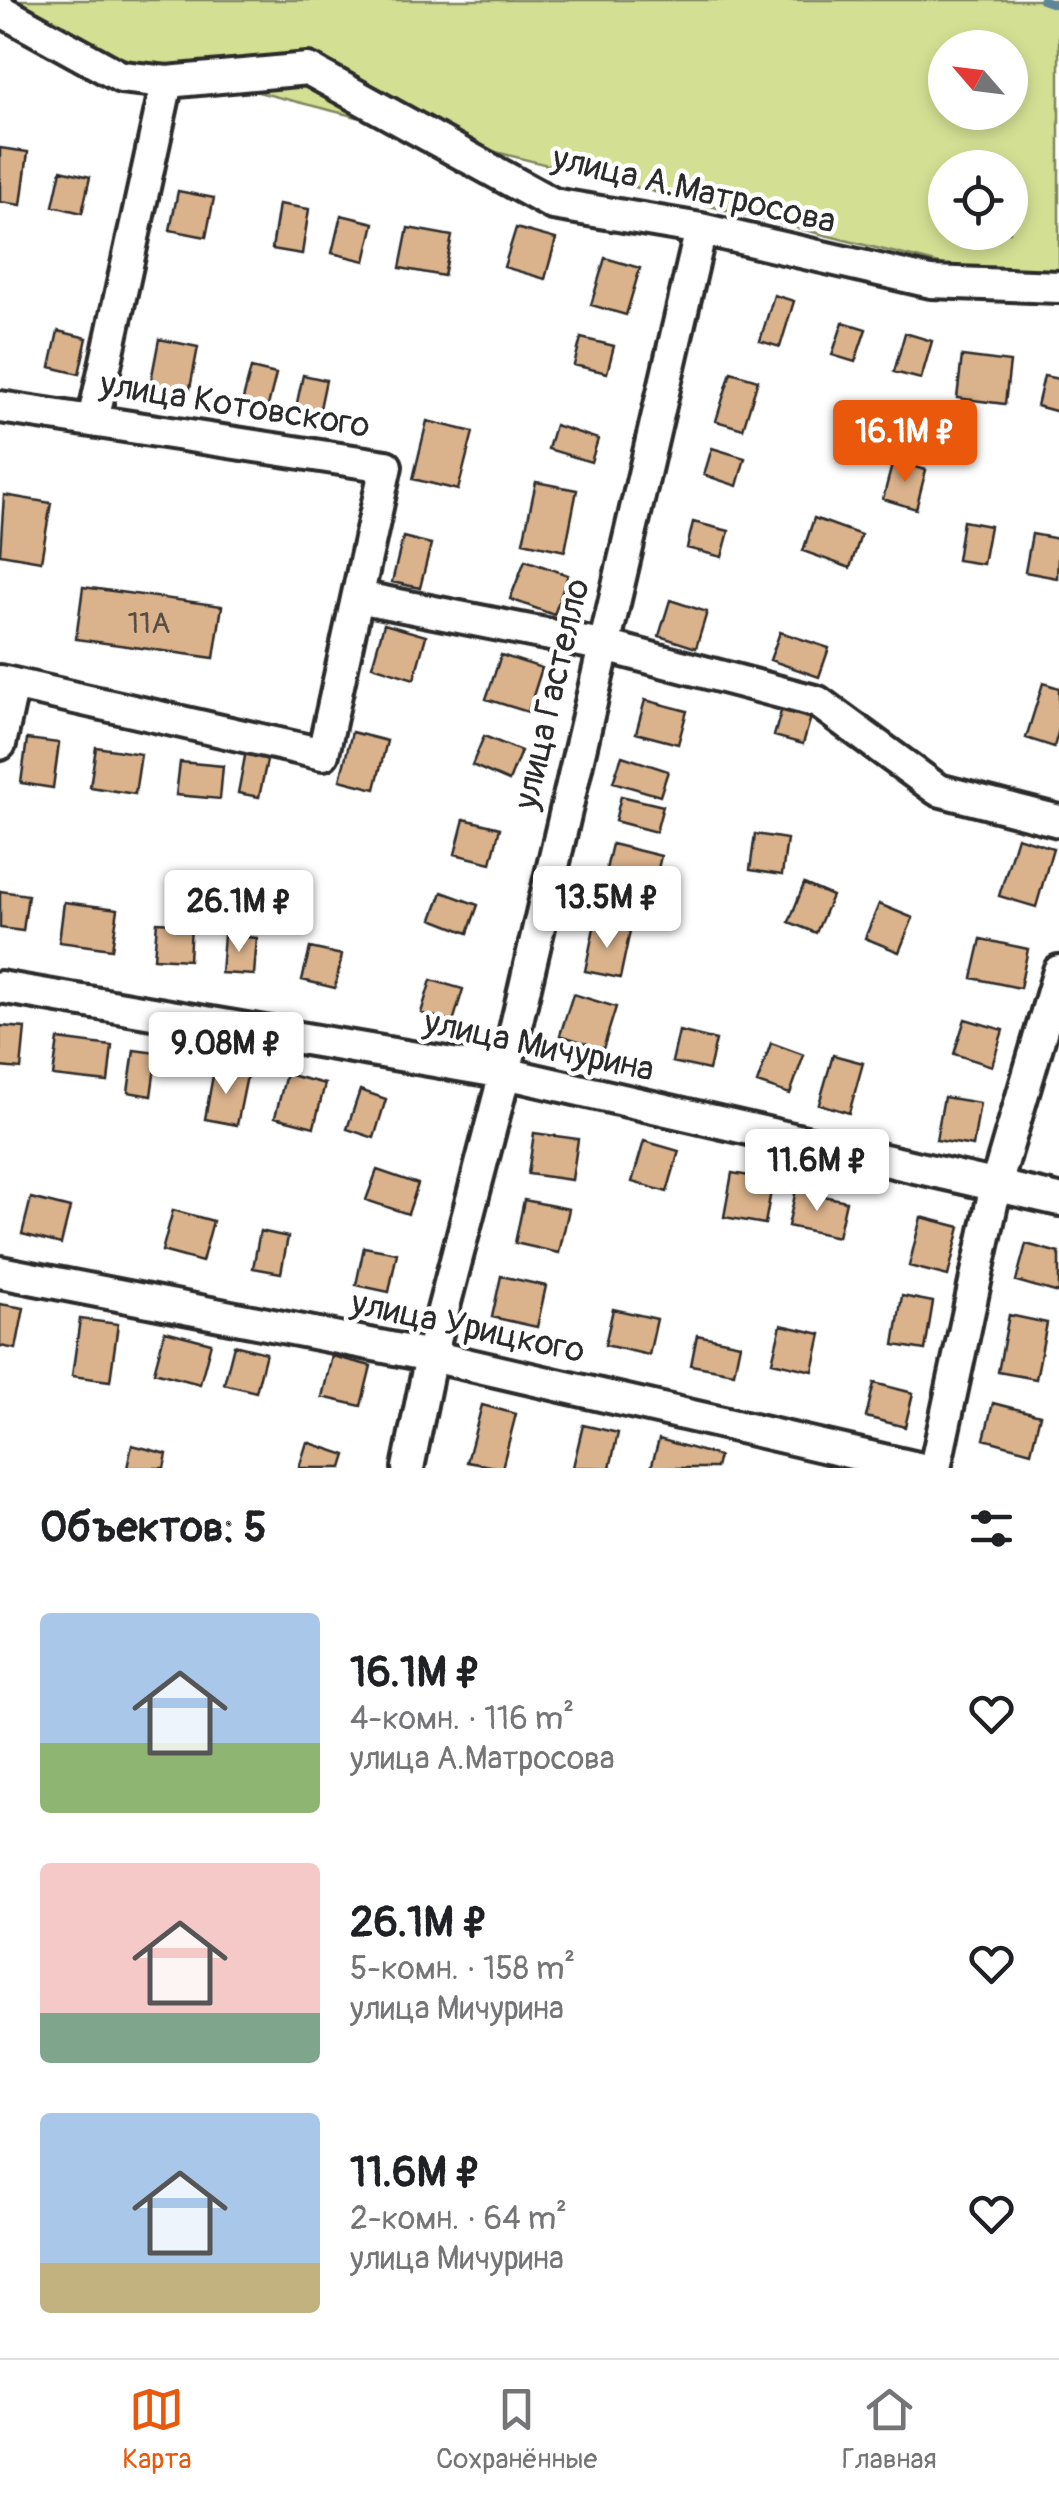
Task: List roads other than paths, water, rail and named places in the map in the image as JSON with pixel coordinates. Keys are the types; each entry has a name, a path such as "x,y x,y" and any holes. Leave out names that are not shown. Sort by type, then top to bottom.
{"street":[{"name":"улица А.Матросова","path":"0,10 121,77 167,82 308,69 553,204 701,230 931,282 1059,287"},
{"path":"93,422 167,82"},
{"name":"улица Гастелло","path":"408,1468 431,1356 505,1074 601,645 701,230"},
{"name":"улица Котовского","path":"0,407 386,466 322,754 7,682"},
{"path":"358,597 601,645 818,702 938,790 1059,821"},
{"path":"0,744 7,682"},
{"path":"935,1468 996,1186 1059,971"},
{"name":"улица Мичурина","path":"0,986 505,1074 1059,1200"},
{"name":"улица Урицкого","path":"0,1272 431,1356 918,1468"}],"waterway":[{"path":"1042,0 1059,6"}]}
